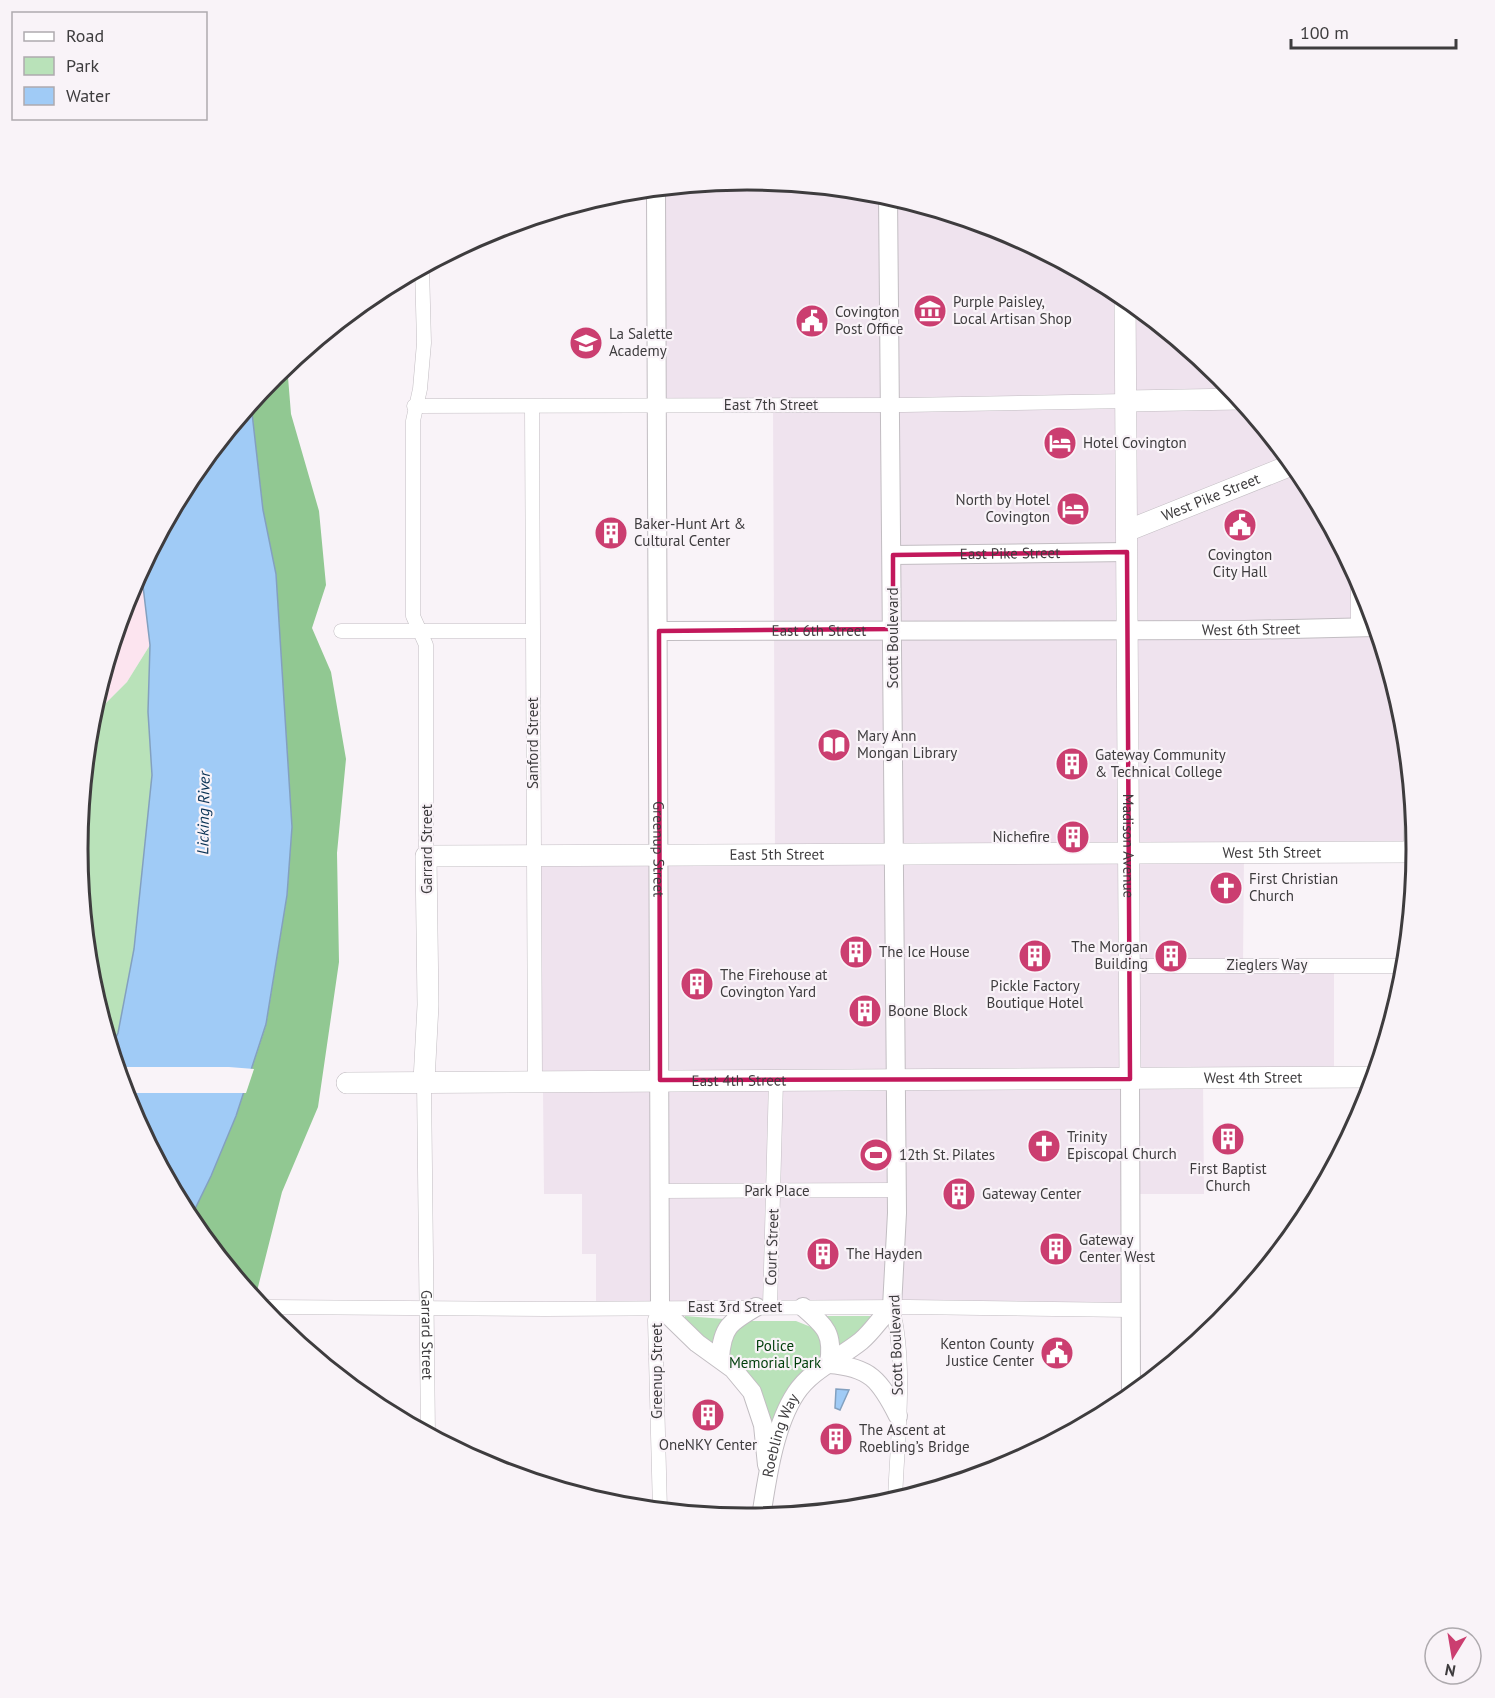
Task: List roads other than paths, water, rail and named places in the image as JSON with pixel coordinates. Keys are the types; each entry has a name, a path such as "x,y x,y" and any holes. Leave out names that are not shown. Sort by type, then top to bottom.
{"main road":[{"name":"Greenup Street","path":"656,197 660,1307"},
{"name":"Scott Boulevard","path":"888,206 893,555 894,1080 897,1190 892,1307"},
{"name":"Madison Avenue","path":"1125,309 1129,530 1126,629 1126,854 1129,966 1131,1385"},
{"path":"1127,401 1229,399"},
{"name":"West Pike Street","path":"1129,530 1284,468"},
{"name":"East Pike Street","path":"893,555 1127,552"},
{"name":"West 6th Street","path":"1126,629 1367,627"},
{"name":"East 6th Street","path":"659,631 1126,629"},
{"name":"West 5th Street","path":"1126,854 1406,852"},
{"name":"East 5th Street","path":"426,856 1126,854"},
{"name":"Garrard Street","path":"424,1080 428,1005 426,856"},
{"name":"West 4th Street","path":"1130,1079 1366,1077"},
{"name":"East 4th Street","path":"347,1083 424,1080 1130,1079"},
{"name":"Roebling Way","path":"660,1307 697,1343 720,1358 752,1392 760,1408 767,1473"},
{"path":"720,1358 726,1330 735,1320 763,1307"},
{"path":"803,1307 825,1327 830,1336 829,1364 848,1365 869,1374 886,1392 898,1416"},
{"name":"Roebling Way","path":"767,1473 787,1411 796,1393 809,1378 862,1340 892,1307"},
{"path":"762,1508 767,1473"}],"street":[{"name":"Garrard Street","path":"422,276 424,343 420,389 414,406 413,616 426,645 426,856"},
{"name":"East 7th Street","path":"414,406 892,405 1127,401"},
{"name":"Sanford Street","path":"532,407 535,1080"},
{"path":"341,632 532,631"},
{"name":"Zieglers Way","path":"1129,966 1396,966"},
{"name":"Garrard Street","path":"424,1080 428,1425"},
{"name":"Court Street","path":"763,1307 774,1191 776,1080"},
{"name":"Park Place","path":"658,1191 897,1190"},
{"name":"East 3rd Street","path":"274,1307 892,1307 1130,1310"},
{"name":"Greenup Street","path":"660,1307 655,1320 660,1502"},
{"name":"Scott Boulevard","path":"892,1307 897,1326 898,1416 895,1491"}],"water":[{"name":"Licking River","path":"252,414 263,510 276,574 292,827 287,895 266,1024 236,1116 195,1208 156,1140 123,1061 116,1037 134,949 152,775 148,712 150,645 143,587 156,558 200,483"},
{"path":"836,1389 849,1390 840,1410 835,1408"}],"place":[{"name":"Purple Paisley, Local Artisan Shop","path":"930,311"},
{"name":"Covington Post Office","path":"812,321"},
{"name":"La Salette Academy","path":"586,343"},
{"name":"Hotel Covington","path":"1060,443"},
{"name":"North by Hotel Covington","path":"1073,509"},
{"name":"Covington City Hall","path":"1240,525"},
{"name":"Baker-Hunt Art & Cultural Center","path":"611,533"},
{"name":"Mary Ann Mongan Library","path":"834,745"},
{"name":"Gateway Community & Technical College","path":"1072,764"},
{"name":"Nichefire","path":"1073,837"},
{"name":"First Christian Church","path":"1226,888"},
{"name":"The Ice House","path":"856,952"},
{"name":"Pickle Factory Boutique Hotel","path":"1035,956"},
{"name":"The Morgan Building","path":"1171,956"},
{"name":"The Firehouse at Covington Yard","path":"697,984"},
{"name":"Boone Block","path":"865,1011"},
{"name":"First Baptist Church","path":"1228,1139"},
{"name":"Trinity Episcopal Church","path":"1044,1146"},
{"name":"12th St. Pilates","path":"876,1155"},
{"name":"Gateway Center","path":"959,1194"},
{"name":"Gateway Center West","path":"1056,1249"},
{"name":"The Hayden","path":"823,1254"},
{"name":"Kenton County Justice Center","path":"1057,1353"},
{"name":"OneNKY Center","path":"708,1415"},
{"name":"The Ascent at Roebling’s Bridge","path":"836,1439"}],"park label":[{"name":"Police Memorial Park","path":"775,1354"}]}
